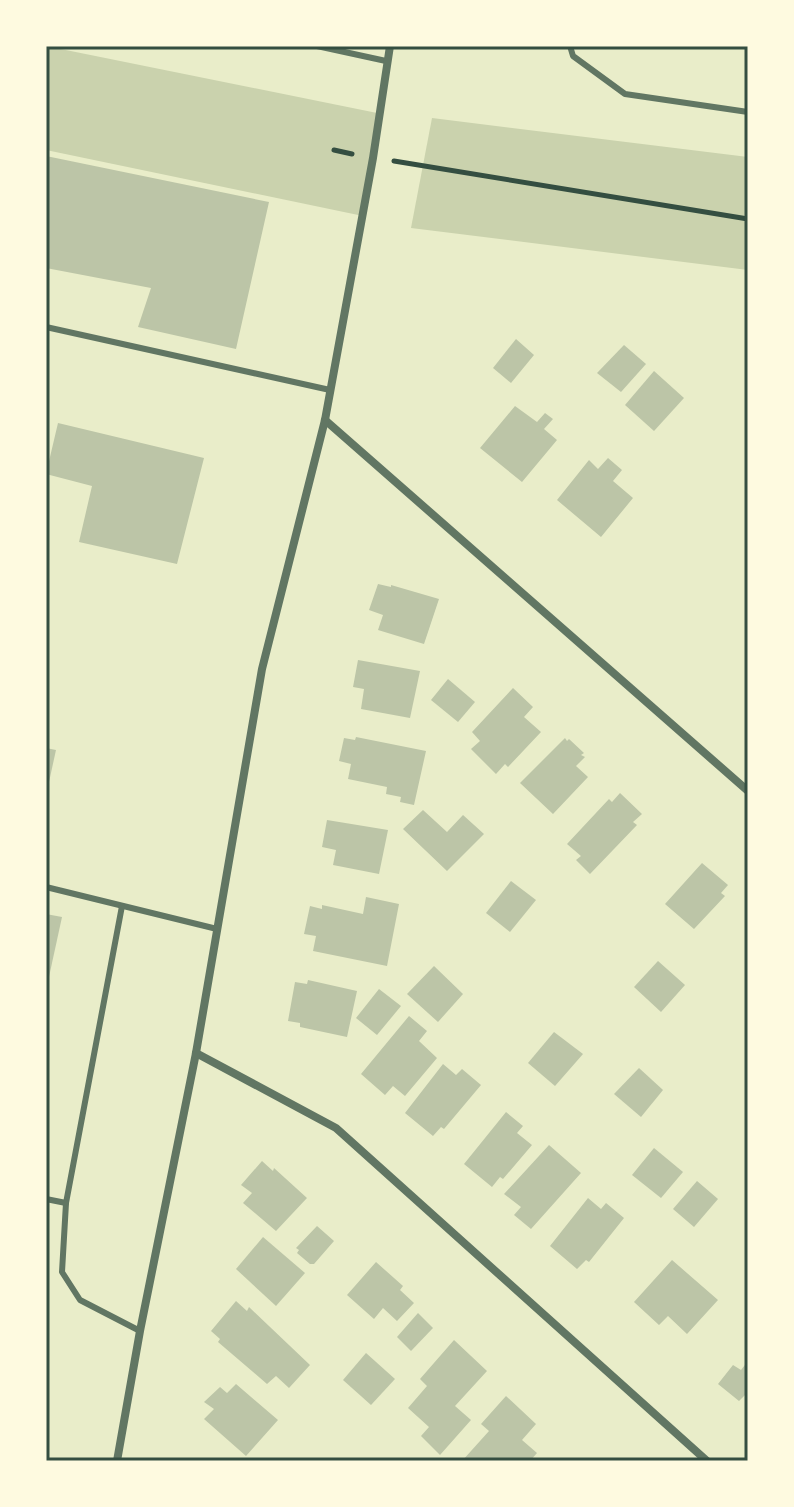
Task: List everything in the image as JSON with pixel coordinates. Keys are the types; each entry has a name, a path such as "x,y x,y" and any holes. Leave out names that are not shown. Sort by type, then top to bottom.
{"street":[{"path":"117,1461 196,1053 262,669 325,420 373,158 390,46"},
{"path":"325,420 748,791"},
{"path":"196,1053 336,1128 707,1461"}],"lane":[{"path":"317,46 386,61"},
{"path":"570,46 573,56 625,94 748,112"},
{"path":"46,327 330,390"},
{"path":"46,887 217,929"},
{"path":"122,906 66,1203 62,1272 80,1300 140,1331"},
{"path":"46,1199 66,1203"}],"path":[{"path":"334,150 353,154"},
{"path":"399,162 748,219"}],"green space":[{"path":"46,46 382,114 363,216 46,150"},
{"path":"432,118 748,157 748,270 411,228"}],"building":[{"path":"46,156 269,202 236,349 138,327 151,288 46,268"},
{"path":"516,339 534,355 511,383 493,368"},
{"path":"624,345 646,364 621,392 597,373"},
{"path":"654,371 684,398 654,431 625,405"},
{"path":"515,406 537,422 545,413 553,419 544,429 557,440 522,482 480,448"},
{"path":"58,423 204,458 177,564 79,542 92,486 46,474"},
{"path":"608,458 622,470 613,481 633,498 601,537 557,500 589,460 598,469"},
{"path":"378,584 439,599 424,644 378,630 383,615 369,610"},
{"path":"358,660 420,671 410,718 361,709 364,689 353,687"},
{"path":"448,679 475,702 458,722 431,700"},
{"path":"513,688 533,707 524,717 541,732 508,767 505,764 496,774 471,749 480,741 472,732"},
{"path":"356,737 426,751 414,805 400,802 401,797 386,794 387,787 348,779 351,764 339,761 344,738 355,740"},
{"path":"565,738 584,753 581,755 585,757 576,766 588,777 553,814 520,783"},
{"path":"46,748 56,750 47,791 46,791"},
{"path":"620,793 642,814 633,822 637,825 590,874 576,860 581,856 567,844 609,799 612,802"},
{"path":"423,810 447,832 463,815 484,834 447,871 403,829"},
{"path":"327,820 388,830 379,874 333,865 336,850 322,847"},
{"path":"702,863 728,885 721,893 725,896 694,929 665,904"},
{"path":"511,881 536,900 510,932 486,913"},
{"path":"366,897 399,904 387,966 313,951 316,936 304,934 310,906 322,909 322,905 363,914"},
{"path":"46,914 62,917 47,986 46,986"},
{"path":"658,961 685,985 661,1012 634,987"},
{"path":"434,966 463,994 438,1022 407,994"},
{"path":"308,980 357,991 347,1037 300,1027 300,1023 288,1021 295,982 307,984"},
{"path":"379,989 401,1006 377,1035 356,1018"},
{"path":"409,1016 427,1031 419,1041 437,1058 405,1096 393,1086 385,1095 361,1074"},
{"path":"554,1032 583,1054 555,1086 528,1063"},
{"path":"443,1064 456,1075 462,1069 481,1085 444,1129 441,1127 433,1136 405,1113"},
{"path":"639,1068 663,1090 641,1117 614,1094"},
{"path":"506,1112 523,1126 517,1133 532,1145 503,1179 500,1177 492,1187 464,1164"},
{"path":"549,1145 581,1173 531,1229 514,1215 521,1207 504,1194"},
{"path":"654,1148 683,1172 661,1198 632,1175"},
{"path":"262,1161 307,1198 276,1231 243,1203 252,1193 241,1185"},
{"path":"697,1181 718,1199 694,1227 673,1209"},
{"path":"588,1198 601,1209 606,1203 624,1218 589,1262 586,1260 577,1269 550,1246"},
{"path":"317,1226 334,1241 314,1264 310,1264 297,1253 299,1250 296,1248"},
{"path":"263,1237 305,1273 276,1306 236,1269"},
{"path":"672,1260 718,1300 687,1334 668,1316 659,1325 634,1302"},
{"path":"376,1262 403,1286 400,1290 414,1303 397,1321 383,1308 374,1319 347,1295"},
{"path":"236,1301 247,1311 249,1307 310,1365 289,1388 276,1376 267,1384 218,1342 220,1339 211,1331"},
{"path":"418,1313 433,1328 411,1351 397,1337"},
{"path":"454,1340 487,1371 455,1406 471,1420 440,1455 421,1436 429,1427 408,1408 427,1386 420,1379"},
{"path":"366,1353 395,1379 371,1405 343,1380"},
{"path":"748,1361 748,1395 739,1401 718,1384 733,1365 741,1370"},
{"path":"236,1384 278,1420 246,1456 204,1419 214,1409 204,1402 220,1387 227,1393"},
{"path":"506,1396 536,1424 522,1440 537,1453 530,1461 462,1461 489,1431 481,1424"}]}
